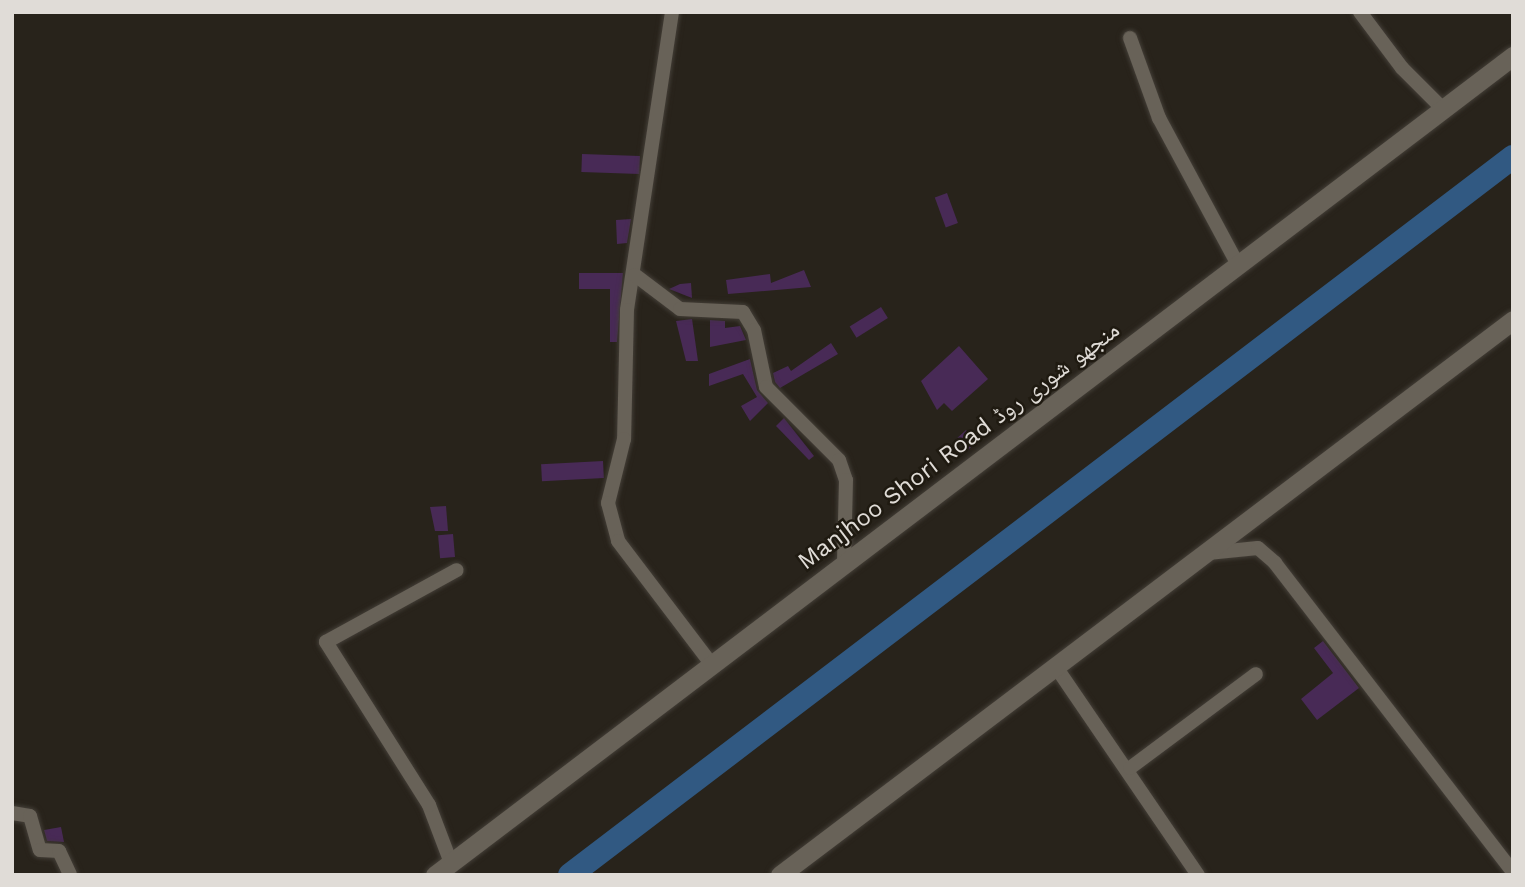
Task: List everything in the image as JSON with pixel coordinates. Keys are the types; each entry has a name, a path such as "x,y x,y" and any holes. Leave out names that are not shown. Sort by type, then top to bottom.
{"street":[{"path":"672,12 623,353 628,406 608,503 618,541 712,664"},
{"path":"1360,12 1402,68 1443,109"},
{"path":"1130,38 1159,118 1238,265"},
{"name":"Manjhoo Shori Road منجھو شوری روڈ","path":"435,875 1513,56"},
{"path":"635,275 680,309 743,312 754,330 766,387 839,460 846,480 844,564"},
{"path":"780,875 1513,320"},
{"path":"1204,555 1258,548 1275,563 1513,872"},
{"path":"451,863 429,805 326,642 457,570"},
{"path":"1056,667 1130,768 1198,875"},
{"path":"1130,768 1256,674"},
{"path":"12,813 30,816 40,850 59,851 70,875"}],"building":[{"path":"582,154 640,156 639,174 581,172"},
{"path":"947,193 958,223 946,228 935,197"},
{"path":"631,219 627,243 617,244 616,220"},
{"path":"804,270 811,287 728,294 726,280 770,274 771,283"},
{"path":"579,273 623,273 617,342 610,342 610,289 579,289"},
{"path":"691,283 692,298 669,289 680,284"},
{"path":"881,307 888,318 857,338 850,327"},
{"path":"692,319 698,361 686,361 676,321"},
{"path":"710,320 725,321 725,328 740,326 746,340 710,347"},
{"path":"831,343 838,354 780,388 775,382 773,373 788,366 791,371"},
{"path":"959,346 988,379 952,411 944,403 937,410 921,381"},
{"path":"750,359 757,390 768,403 750,421 741,406 757,397 743,374 709,386 709,374"},
{"path":"784,418 814,456 809,460 776,426"},
{"path":"966,430 977,442 967,451 956,439"},
{"path":"603,461 604,478 542,481 541,464"},
{"path":"446,506 448,531 435,531 430,507"},
{"path":"453,534 455,557 440,558 438,535"},
{"path":"1323,641 1359,688 1317,720 1301,699 1333,673 1314,648"},
{"path":"61,827 64,842 47,841 44,830"}],"waterway":[{"path":"570,875 1513,157"}]}
